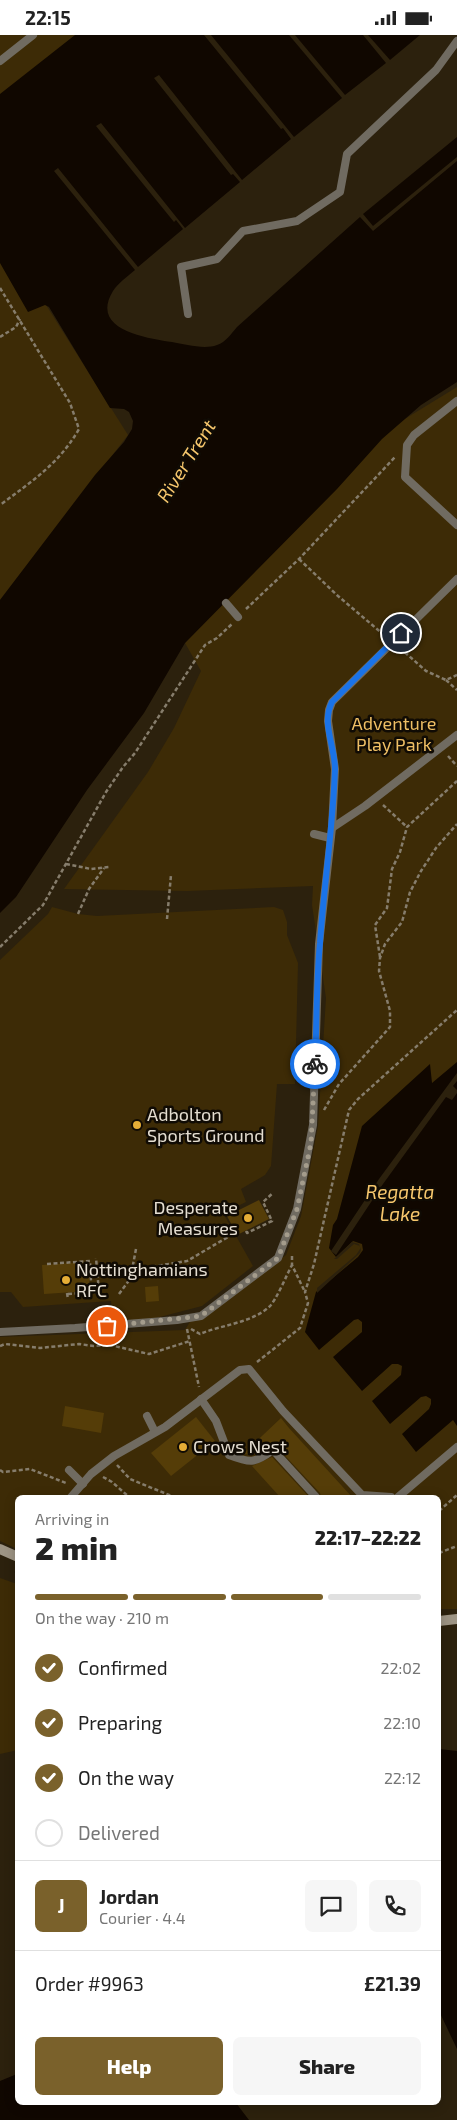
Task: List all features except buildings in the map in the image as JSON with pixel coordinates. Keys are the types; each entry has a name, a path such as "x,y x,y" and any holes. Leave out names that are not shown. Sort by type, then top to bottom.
{"street":[{"path":"0,1549 15,1556"},
{"path":"441,1621 457,1619"}],"lane":[{"path":"0,61 33,35"},
{"path":"188,314 181,267 217,259 243,231 297,221 340,192 347,154 436,70 457,41"},
{"path":"457,401 414,435 407,445 404,477 457,525"},
{"path":"0,1333 104,1326 201,1316 278,1258 297,1209 311,1143 314,1111 320,944 332,828 335,764 328,710 332,702 457,579"},
{"path":"226,603 238,617"},
{"path":"332,828 375,799 457,735"},
{"path":"314,834 330,838"},
{"path":"73,1495 92,1472 155,1432 240,1370 249,1369 283,1411 362,1495"},
{"path":"201,1399 216,1421 228,1455 249,1462 260,1460 274,1450 314,1495"},
{"path":"147,1416 155,1432"},
{"path":"400,1495 457,1447"},
{"path":"69,1470 81,1486"}],"path":[{"path":"0,288 70,403 79,429 68,449 44,473 0,505"},
{"path":"0,337 16,327 20,319"},
{"path":"0,947 43,905 106,792 135,753 205,645 217,638 299,559 389,462"},
{"path":"299,559 338,596 426,671 446,680 457,690"},
{"path":"446,680 457,675"},
{"path":"441,748 457,766"},
{"path":"324,1111 339,1084 390,1027 390,1011 380,971 380,958 374,925 387,908 392,869 400,852 407,827 457,781"},
{"path":"375,799 407,827"},
{"path":"380,958 385,945 402,922 410,892 421,871 436,848 457,824"},
{"path":"66,865 91,869 109,867"},
{"path":"78,914 89,889 104,868"},
{"path":"167,919 171,875"},
{"path":"304,1291 314,1264 350,1109 358,1099 457,1010"},
{"path":"246,1231 246,1233 272,1221 262,1203 274,1193"},
{"path":"91,1274 133,1271 187,1261 228,1237"},
{"path":"119,1294 133,1271 136,1249"},
{"path":"68,1299 68,1293 99,1292 96,1258"},
{"path":"47,1264 90,1261 92,1281"},
{"path":"201,1399 186,1326 200,1334 214,1328 228,1327 270,1306 292,1265 308,1303 300,1328 249,1369"},
{"path":"0,1346 5,1344 40,1348 80,1344 94,1346 110,1345 149,1354 190,1341"},
{"path":"111,1459 130,1479 169,1495"},
{"path":"0,1471 30,1469 81,1486"},
{"path":"92,1472 112,1482 127,1495"},
{"path":"441,1509 457,1495"},
{"path":"441,1552 457,1546"}],"green space":[{"path":"0,35 142,35 0,157"},
{"path":"0,232 128,435 0,600"},
{"name":"Adventure Play Park","path":"457,387 457,1609 441,1609 441,1495 15,1495 15,1548 0,1541 0,1337 185,1330 191,1320 210,1314 286,1255 301,1216 318,1126 326,998 312,905 313,886 187,891 64,889 148,772 174,728 201,671 185,643 382,433"},
{"name":"Adbolton Sports Ground","path":"52,907 78,914 97,916 274,907 283,910 287,922 287,935 298,963 295,1084 277,1084 271,1166 265,1175 241,1189 246,1202 223,1213 253,1266 202,1306 152,1319 113,1322 111,1301 23,1307 11,1292 0,1292 0,960 48,914"},
{"path":"0,1578 15,1583 15,1751 0,1754"}],"water":[{"name":"River Trent","path":"75,35 204,35 291,139 242,180 159,75 154,78 231,175 233,174 240,182 185,228 101,123 96,126 174,222 176,220 183,229 138,267 58,168 54,171 135,270 115,288 108,304 109,315 115,323 124,330 149,338 200,347 220,344 360,217 373,231 457,161 457,382 421,405 382,439 337,489 185,643 144,713 87,790 16,897 0,913 0,600 95,475 124,442 132,429 133,421 129,412 124,409 110,408 49,307 45,305 28,312 0,263 0,94"},
{"path":"211,35 289,35 342,98 294,137"},
{"path":"295,35 363,35 386,63 345,95"},
{"path":"368,35 420,35 390,60"},
{"path":"457,137 457,157 373,226 363,214"},
{"name":"Regatta Lake","path":"457,1062 457,1426 453,1420 416,1452 402,1434 429,1409 431,1399 426,1396 421,1397 390,1424 372,1401 401,1375 402,1366 392,1364 362,1391 333,1357 362,1332 362,1322 358,1319 354,1320 319,1350 305,1332 316,1292 358,1257 363,1250 362,1244 353,1241 336,1257 329,1248 333,1225 337,1219 362,1126 430,1064 432,1083"},
{"path":"441,1749 457,1751 457,2049 441,2015"},
{"path":"15,2075 15,2105 238,2105 249,2120 0,2120 0,2081"}],"pier":[{"path":"457,1073 457,1081 453,1086 457,1093 452,1100 446,1097 383,1184 336,1255 331,1251 379,1179"},
{"path":"352,1242 360,1246 354,1244 337,1259 334,1259"},
{"path":"360,1247 360,1253 317,1293 317,1288 356,1255"}],"way so far":[{"path":"107,1326 201,1316 278,1258 297,1209 311,1143 315,1064"}],"place":[{"name":"Adbolton Sports Ground","path":"137,1125"},
{"name":"Desperate Measures","path":"248,1218"},
{"name":"Nottinghamians RFC","path":"66,1280"},
{"name":"Crows Nest","path":"183,1447"}],"route":[{"path":"315,1064 320,944 332,828 335,769 328,710 332,702 401,633"}]}
